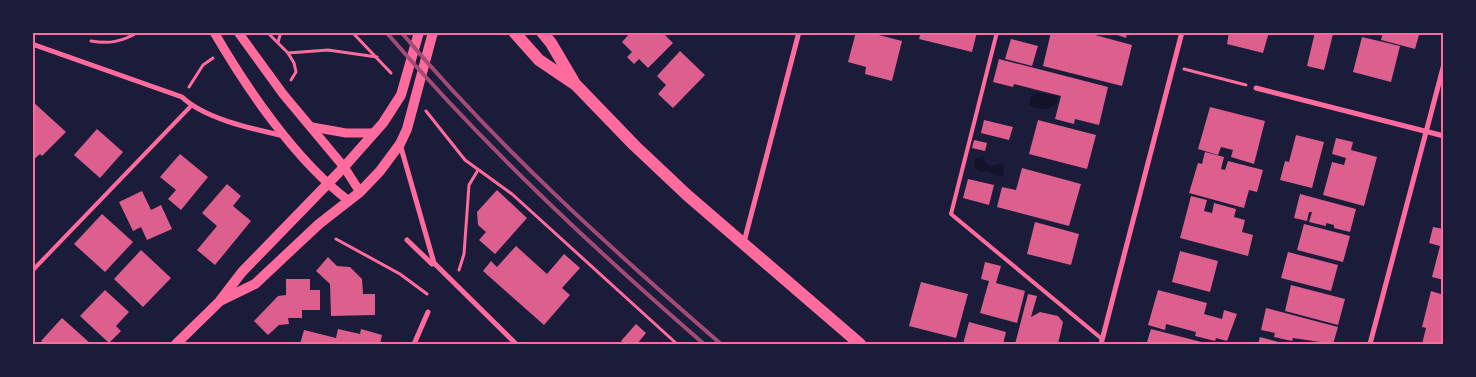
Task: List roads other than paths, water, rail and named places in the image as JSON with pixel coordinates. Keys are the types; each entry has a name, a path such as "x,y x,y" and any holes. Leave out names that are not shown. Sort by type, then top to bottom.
{"main road":[{"path":"176,344 219,302 242,272 374,133 401,95 419,32"},
{"path":"219,302 254,284 319,224 360,192 400,144 407,129 433,32"},
{"path":"514,32 539,60 576,85 634,146 744,245 860,344"},
{"path":"542,32 551,43 576,85"}],"street":[{"path":"214,32 236,70 287,137 326,184 349,201"},
{"path":"238,32 283,94 344,166 360,192"},
{"path":"744,245 799,32"},
{"path":"1102,342 1182,32"},
{"path":"32,44 182,97 191,106 249,127 287,137"},
{"path":"1370,344 1444,64"},
{"path":"1256,88 1444,136"},
{"path":"312,127 346,133 374,133"},
{"path":"400,144 430,255 440,272"},
{"path":"407,240 516,344"},
{"path":"414,344 428,312"}],"lane":[{"path":"997,32 951,214 1102,342"},
{"path":"32,271 191,106"}],"railway":[{"path":"386,32 461,115 539,194 704,344"},
{"path":"401,32 515,155 596,233 721,344"}]}
